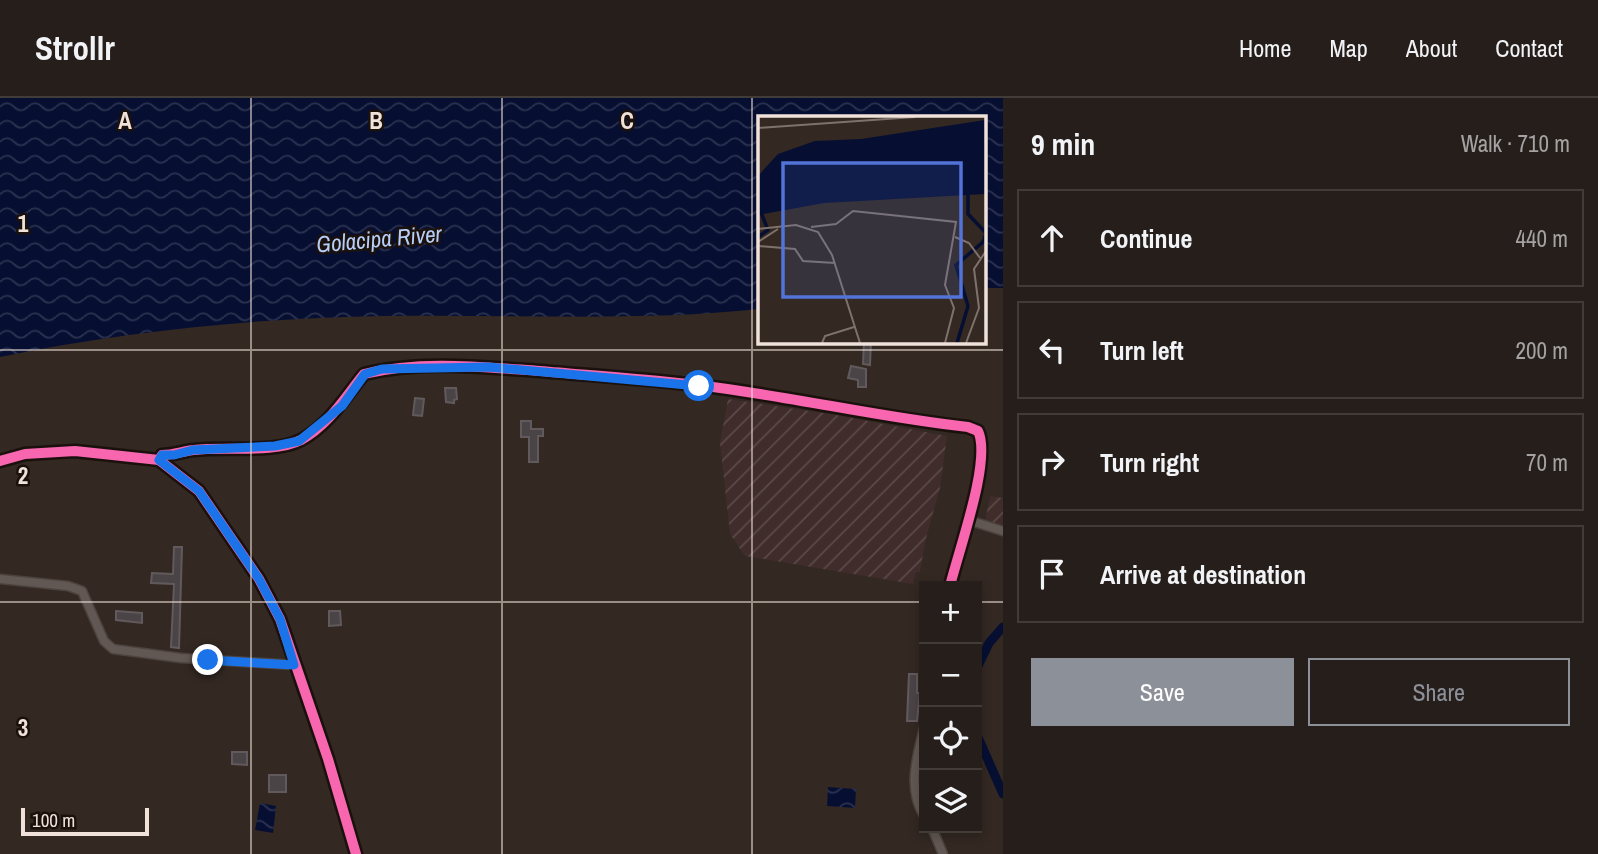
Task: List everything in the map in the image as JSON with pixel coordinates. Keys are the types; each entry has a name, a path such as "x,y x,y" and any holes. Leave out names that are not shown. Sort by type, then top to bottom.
{"street":[{"path":"159,460 162,455 193,450 275,446 299,441 342,406 365,374 395,368 500,368 715,388 900,419 975,428 981,440 978,486 951,581"},
{"path":"0,461 25,454 75,450 159,460 199,491 259,579 280,619 328,759 356,854"},
{"path":"968,520 1003,531"},
{"path":"0,579 68,586 82,591 95,625 104,641 113,649 181,658 294,665"},
{"path":"919,749 914,790 919,803"},
{"path":"934,833 943,854"}],"shaded area":[{"path":"728,399 836,415 947,436 940,488 920,572 916,572 913,584 745,556 730,534 720,443"},
{"path":"990,496 1003,498 1003,528 985,522"}],"water":[{"name":"Golacipa River","path":"0,98 1003,98 1003,288 986,288 986,116 758,116 758,309 619,316 336,317 239,323 143,333 0,357"},
{"path":"828,787 856,789 855,808 827,806"},
{"path":"260,803 276,806 273,833 255,830"}],"building":[{"path":"864,343 871,343 870,365 863,364"},
{"path":"851,366 866,369 866,387 858,387 858,380 848,378"},
{"path":"445,388 456,388 457,399 454,403 446,402"},
{"path":"415,398 424,399 422,416 413,415"},
{"path":"521,421 531,421 531,429 543,429 543,436 538,436 538,462 529,462 529,437 521,437"},
{"path":"174,547 182,547 179,648 171,647 174,584 151,583 152,573 173,574"},
{"path":"116,611 142,613 142,623 116,620"},
{"path":"329,611 340,611 341,625 329,626"},
{"path":"909,674 917,674 917,721 907,721"},
{"path":"232,752 247,752 247,765 232,764"},
{"path":"269,775 286,775 286,792 269,792"}],"waterway":[{"path":"982,658 989,643 1003,627"},
{"path":"982,746 1003,794"}],"cycle path":[{"path":"159,460 162,455 194,450 277,447 301,440 320,427 364,374 407,367 496,368 618,377 775,396 968,427 978,431 981,463 951,581"},
{"path":"0,461 25,454 75,451 159,460 199,491 259,579 280,619 328,759 356,854"}],"route":[{"path":"208,660 294,665 280,619 259,579 199,491 159,460 162,455 193,450 275,446 299,441 342,406 365,374 382,369 488,367 699,386"}]}
